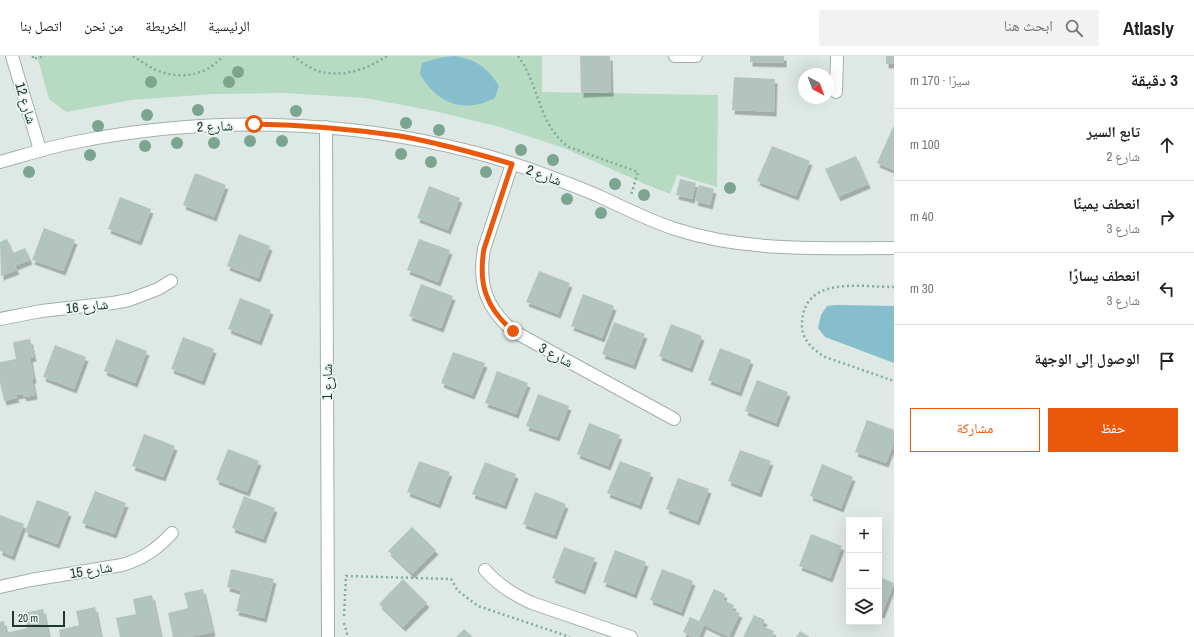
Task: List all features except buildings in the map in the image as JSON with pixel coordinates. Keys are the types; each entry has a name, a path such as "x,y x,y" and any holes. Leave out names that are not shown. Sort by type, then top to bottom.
{"street":[{"name":"شارع 12","path":"12,56 40,150"},
{"path":"675,56 696,56"},
{"path":"836,92 837,56"},
{"name":"شارع 2","path":"0,162 40,150 110,136 182,127 254,124 326,127 401,136 475,153 570,184 627,210 681,231 725,242 777,247 894,248"},
{"name":"شارع 1","path":"326,127 328,637"},
{"name":"شارع 3","path":"512,164 484,249 482,275 488,301 504,323 513,331 674,419"},
{"name":"شارع 16","path":"0,319 42,311 128,300 158,289 171,281"},
{"name":"شارع 15","path":"0,587 31,580 122,565 136,561 150,554 162,544 172,532"},
{"path":"485,570 502,586 522,599 631,637"}],"path":[{"path":"32,56 33,59 45,56"},
{"path":"133,56 164,73 177,75 203,71 223,56"},
{"path":"293,56 316,71 332,73 351,72 370,66 387,56"},
{"path":"518,56 525,65 530,76 550,128 561,141 579,152 638,172 627,210"},
{"path":"894,287 839,286 828,288 811,298 805,306 801,326 809,345 816,352 825,357 894,381"},
{"path":"348,637 344,623 346,576 451,579 458,591 478,606 570,637"}],"green space":[{"path":"37,56 542,56 542,92 718,95 717,187 677,175 670,194 564,148 500,127 434,111 365,98 285,93 213,94 132,100 66,112 49,99"}],"water":[{"path":"454,56 469,59 486,69 499,86 495,98 484,103 462,105 443,99 435,93 420,74 422,63 438,58"},
{"path":"827,306 894,306 894,363 825,337 818,328 821,315"}],"route":[{"path":"254,124 326,127 401,136 475,153 512,164 484,249 482,275 488,301 504,323 513,331"}]}
